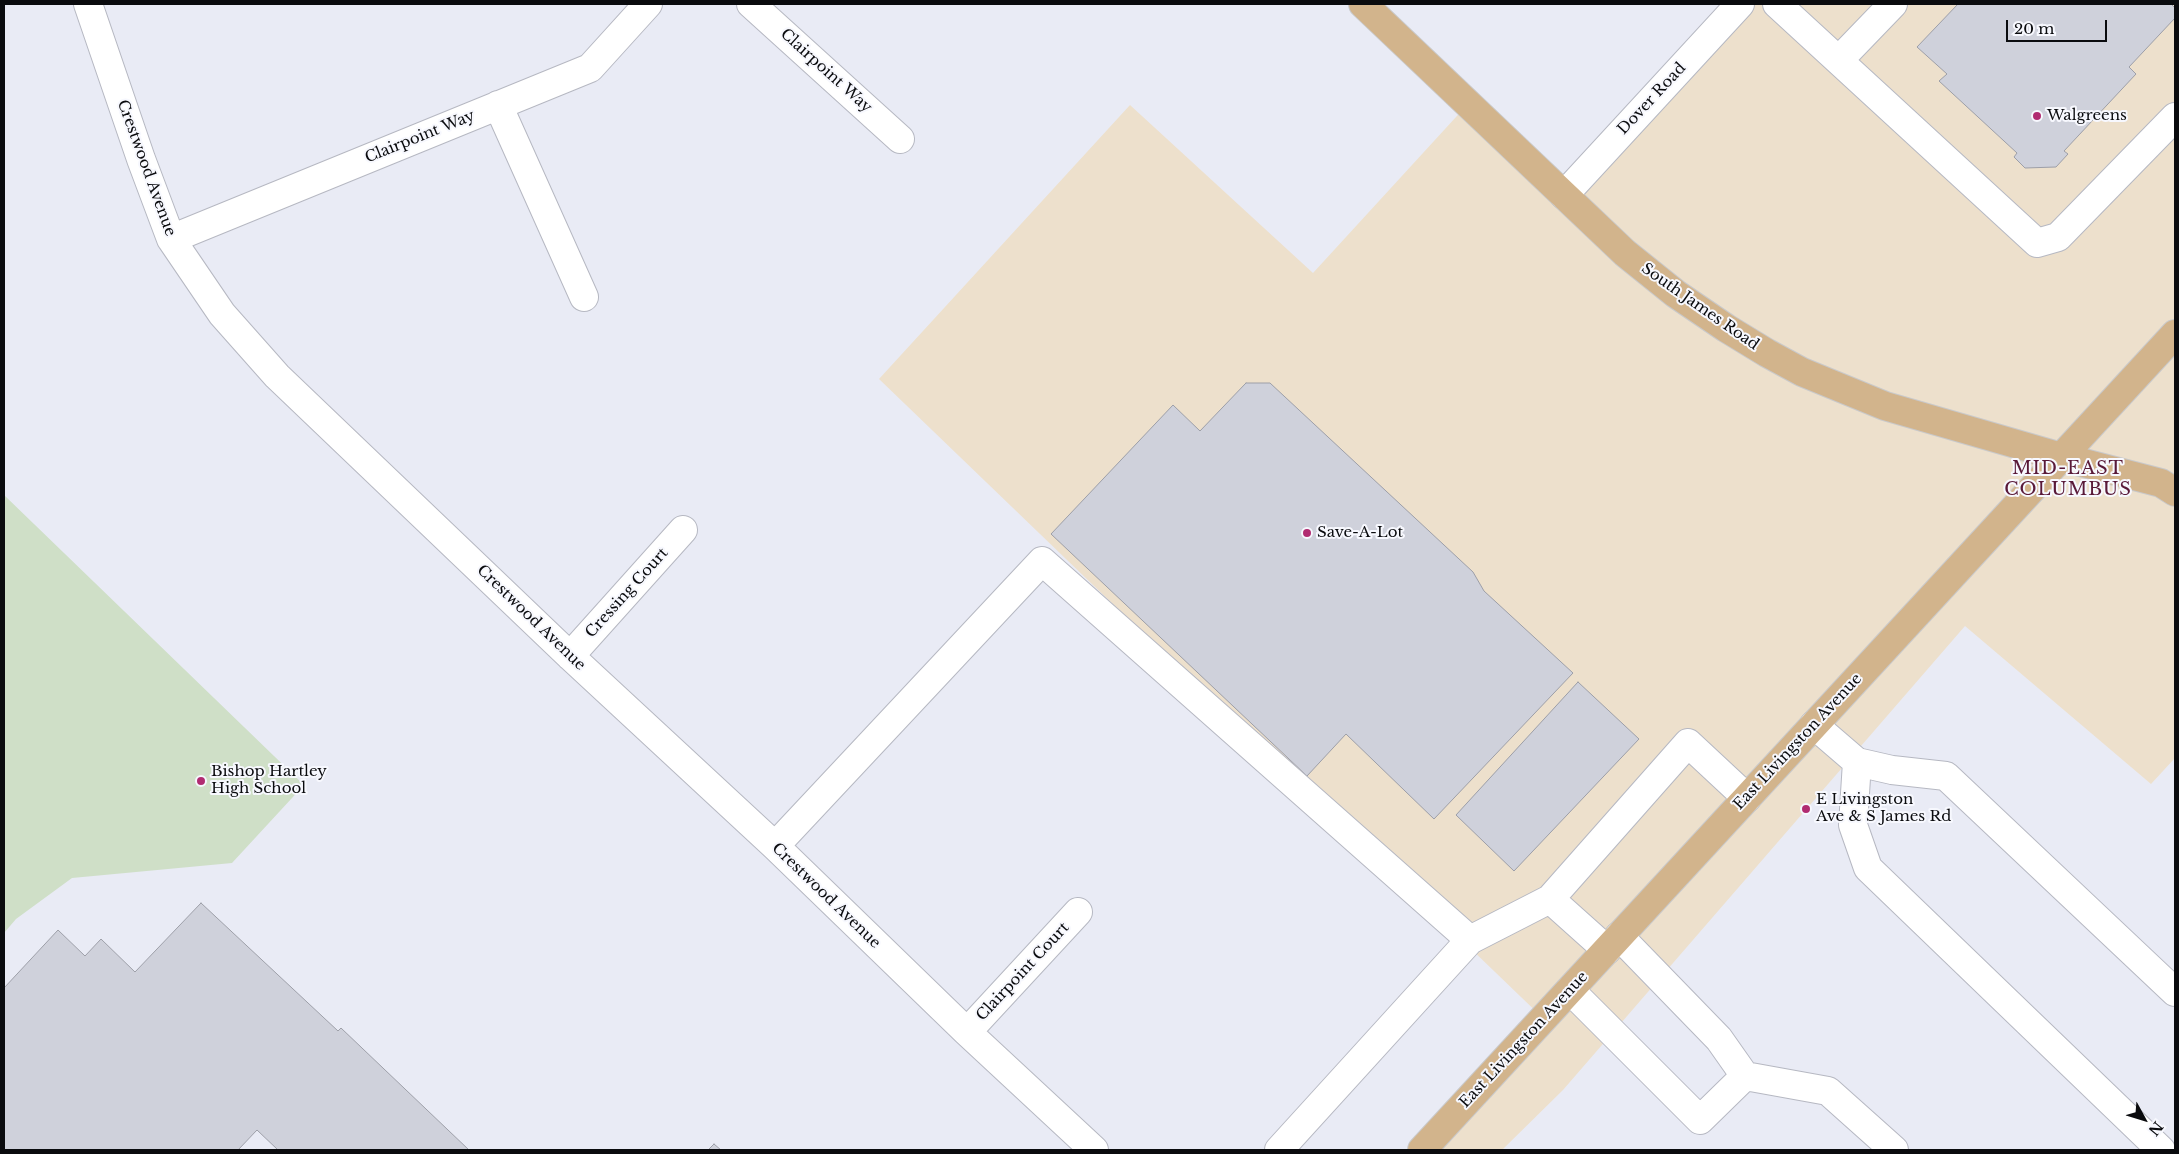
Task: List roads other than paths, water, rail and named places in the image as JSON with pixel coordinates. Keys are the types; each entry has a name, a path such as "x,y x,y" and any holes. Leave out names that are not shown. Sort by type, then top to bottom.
{"main road":[{"name":"South James Road","path":"1363,4 1625,253 1676,294 1726,328 1802,372 1885,406 2061,457 2161,483 2175,492"},
{"name":"East Livingston Avenue","path":"1422,1150 2175,334"}],"street":[{"name":"Crestwood Avenue","path":"88,4 141,159 171,239 222,314 277,376 570,656 775,846 967,1032 1094,1150"},
{"name":"Clairpoint Way","path":"171,239 590,68 648,4"},
{"name":"Clairpoint Way","path":"751,4 900,139"},
{"name":"Dover Road","path":"1564,194 1740,4"},
{"path":"1777,4 2037,243 2058,237 2175,117"},
{"path":"1839,60 1893,4"},
{"path":"498,105 584,298"},
{"name":"Cressing Court","path":"570,656 683,530"},
{"path":"775,846 1042,561 1470,940"},
{"path":"1814,725 1857,762 1892,770 1946,776 2175,992"},
{"path":"1279,1150 1470,940 1550,899 1688,743 1747,798"},
{"path":"1857,762 1853,825 1868,868 2161,1150"},
{"path":"1550,899 1613,943 1719,1039 1745,1076 1828,1091 1894,1150"},
{"name":"Clairpoint Court","path":"967,1032 1078,912"},
{"path":"1570,990 1700,1120 1745,1076"}],"place":[{"name":"Walgreens","path":"2037,116"},
{"name":"Save-A-Lot","path":"1307,533"},
{"name":"Bishop Hartley High School","path":"201,781"},
{"name":"E Livingston Ave & S James Rd","path":"1806,809"}],"district":[{"name":"MID-EAST COLUMBUS","path":"2068,479"}]}
